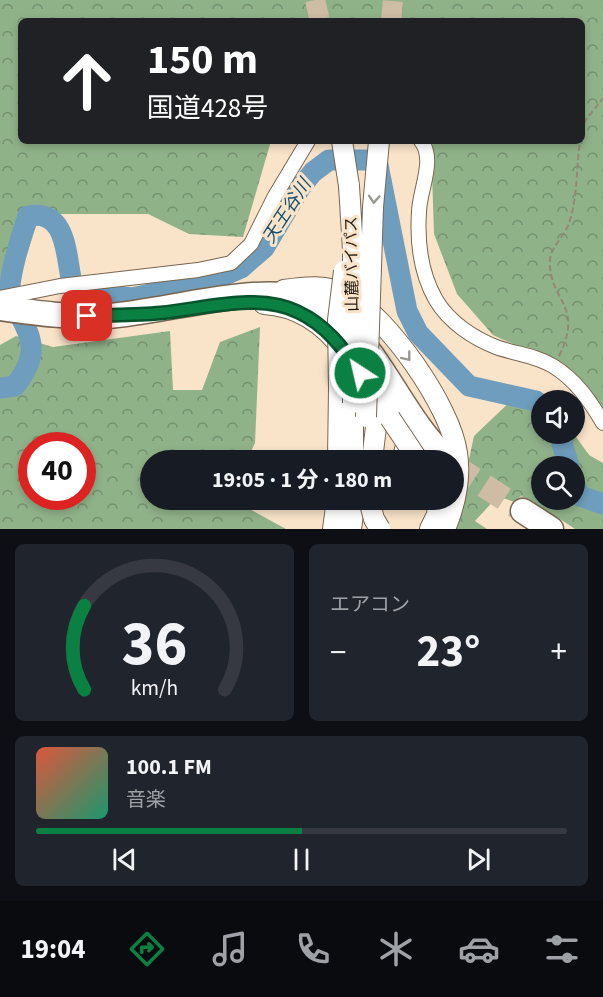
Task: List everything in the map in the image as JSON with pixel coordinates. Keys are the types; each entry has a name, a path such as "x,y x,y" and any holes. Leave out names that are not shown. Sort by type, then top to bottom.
{"highway":[{"path":"0,308 87,316 132,313 252,296 302,298 329,310 359,339 386,418 432,450"},
{"path":"523,512 551,529"}],"street":[{"path":"0,298 60,286 198,270 231,263 251,244 306,144"},
{"name":"山麓バイパス","path":"342,144 352,216 386,418 361,450"},
{"name":"山麓バイパス","path":"367,450 386,418 380,318 372,245 379,144"},
{"path":"423,144 427,160 418,210 419,252 435,298 443,311 479,339 554,366 587,396 603,423"},
{"path":"339,450 339,300 352,216"},
{"path":"252,296 301,287 332,289 360,304 387,331 435,395 454,436 459,477 445,529"},
{"path":"132,313 159,313 256,303 297,311 320,325 341,347 386,418 410,450"},
{"path":"375,450 386,418"},
{"path":"386,418 396,450"},
{"path":"333,529 336,510"},
{"path":"350,529 352,510"},
{"path":"372,510 380,529"},
{"path":"369,529 376,510"},
{"path":"430,529 437,510"}],"path":[{"path":"585,122 603,98"},
{"path":"554,366 566,341 570,320 552,277 550,258 569,226 575,199 580,144"}],"green space":[{"path":"0,0 603,0 603,413 573,371 493,335 457,294 434,234 431,144 585,144 585,18 18,18 18,144 270,144 243,237 189,234 148,214 40,214 19,279 0,280"},
{"path":"260,327 255,443 252,450 140,450 140,510 251,510 286,529 0,529 0,345 16,336 53,347 170,331 173,390 202,390 220,342"},
{"path":"515,397 531,398 531,444 581,444 589,455 603,463 603,529 575,529 560,519 536,510 585,510 585,456 531,456 531,508 498,496 475,521 487,529 454,529 458,510 464,510 464,482 474,436"}],"waterway":[{"name":"天王谷川","path":"0,388 15,386 30,359 31,342 25,324 11,300 10,290 16,257 28,216 42,216 52,221 59,229 64,240 74,291 132,298 214,280 241,268 264,248 300,188 313,172 329,160 368,160 378,165 407,311 418,333 469,386 531,400"},
{"name":"天王谷川","path":"562,444 566,456"},
{"name":"天王谷川","path":"585,498 603,504"}],"tunnel":[{"path":"315,0 319,18"},
{"path":"391,18 393,0"},
{"path":"464,473 523,511"}],"route":[{"path":"87,316 159,313 256,303 284,306 320,325 341,347 360,373"}]}
